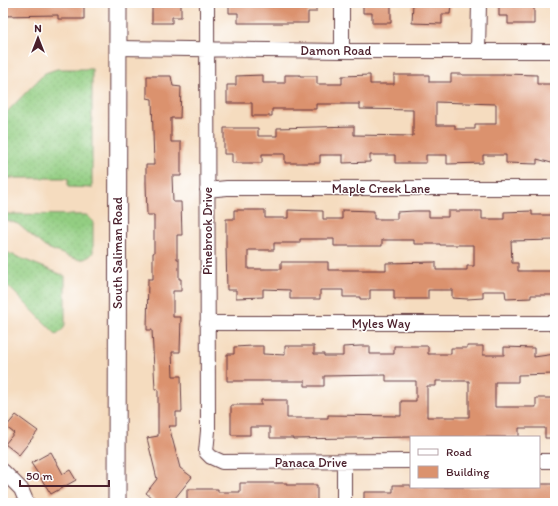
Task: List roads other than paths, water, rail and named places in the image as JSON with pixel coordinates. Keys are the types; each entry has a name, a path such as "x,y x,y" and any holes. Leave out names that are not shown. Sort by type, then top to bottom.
{"street":[{"name":"South Saliman Road","path":"117,503 118,3"},
{"name":"Pinebrook Drive","path":"207,3 208,431 206,452 211,457"},
{"path":"342,3 342,51"},
{"path":"478,50 479,3"},
{"name":"Damon Road","path":"117,48 342,51 555,51"},
{"name":"Maple Creek Lane","path":"207,190 227,188 555,189"},
{"name":"Myles Way","path":"207,323 555,322"},
{"name":"Panaca Drive","path":"211,457 222,462 410,461"},
{"path":"540,461 555,461"},
{"path":"344,462 344,503"},
{"path":"3,471 21,489 27,503"}]}
